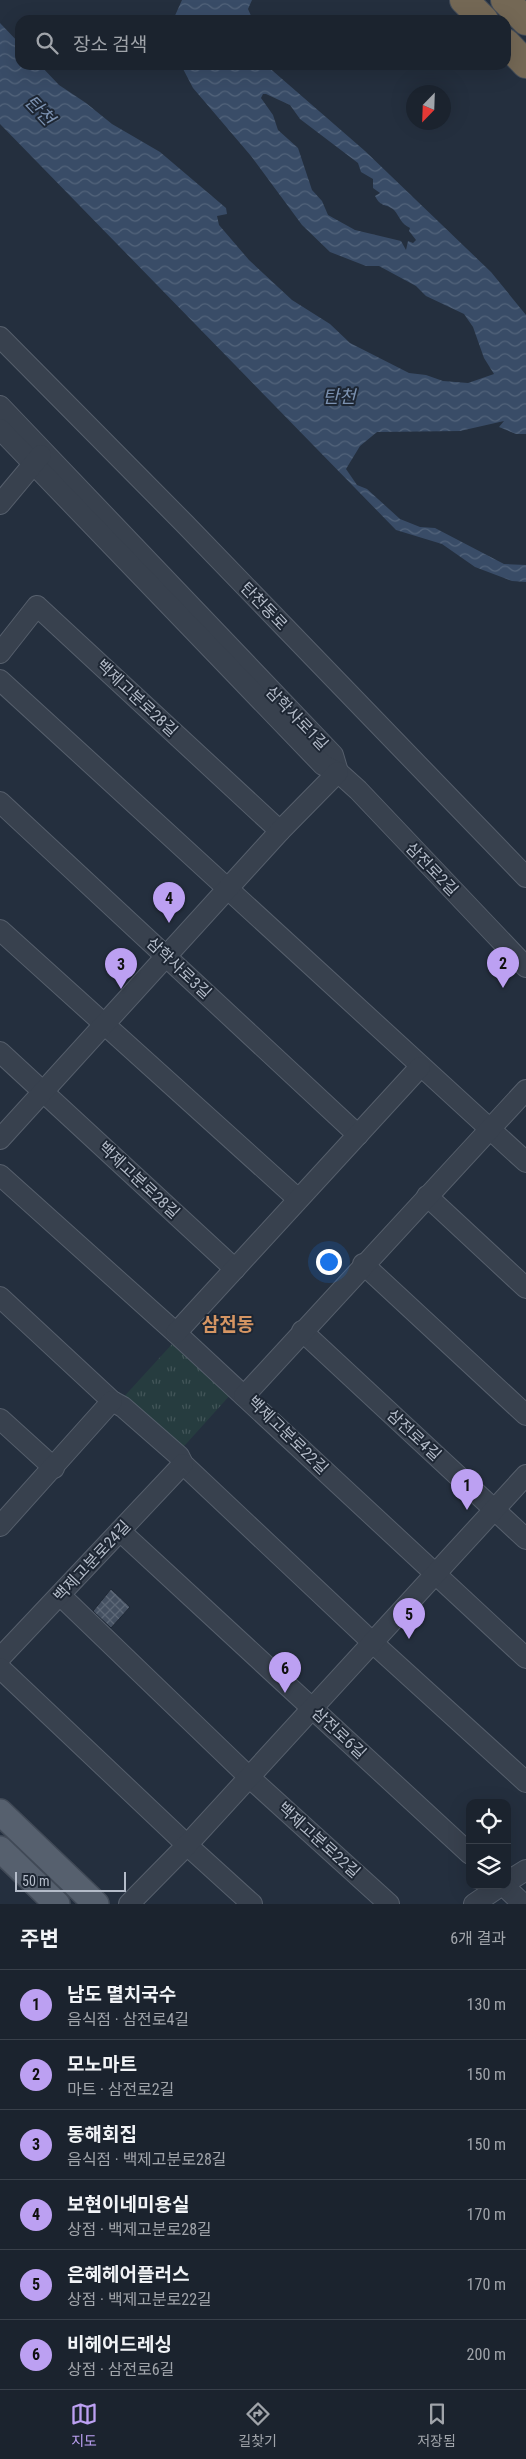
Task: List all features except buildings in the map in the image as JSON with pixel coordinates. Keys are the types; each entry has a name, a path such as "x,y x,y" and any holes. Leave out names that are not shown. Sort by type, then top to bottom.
{"highway":[{"path":"464,0 479,15"},
{"path":"505,0 526,21"},
{"path":"511,48 526,64"}],"main road":[{"path":"0,1812 96,1904"},
{"path":"0,1849 57,1904"}],"street":[{"name":"탄천동로","path":"0,337 185,524 526,877"},
{"name":"삼학사로1길","path":"0,406 38,458 323,766 338,772"},
{"name":"삼학사로1길","path":"0,429 38,458"},
{"path":"0,504 38,458"},
{"name":"백제고분로28길","path":"0,653 38,606 280,831"},
{"path":"0,680 420,1067 526,1162"},
{"path":"0,1139 280,831 338,772"},
{"name":"삼전로2길","path":"338,772 358,790 526,967"},
{"name":"삼학사로3길","path":"0,802 358,1135"},
{"path":"0,930 298,1199"},
{"name":"백제고분로28길","path":"0,1052 235,1269"},
{"path":"176,1333 420,1067"},
{"name":"백제고분로22길","path":"526,1090 302,1330 244,1396 526,1658"},
{"path":"0,1175 244,1396"},
{"path":"427,1196 526,1288"},
{"path":"363,1264 526,1415"},
{"path":"0,1297 112,1401 124,1406 179,1456 183,1464 373,1643 526,1782"},
{"name":"삼전로4길","path":"302,1330 526,1539"},
{"path":"0,1526 54,1468 112,1401"},
{"path":"0,1418 54,1468"},
{"name":"백제고분로24길","path":"0,1658 61,1596 183,1464"},
{"path":"129,1904 187,1845 526,1475"},
{"name":"삼전로6길","path":"120,1531 466,1850"},
{"name":"백제고분로22길","path":"61,1596 249,1777 389,1904"},
{"path":"0,1668 252,1904"},
{"path":"511,1879 526,1870"},
{"path":"474,1904 497,1889"},
{"path":"507,1889 524,1904"}],"green space":[{"path":"173,1343 232,1393 177,1454 120,1401"}],"water":[{"path":"182,0 252,0 248,9 251,15 175,15"},
{"name":"탄천","path":"0,23 15,39 15,70 45,70 59,85 86,103 112,124 160,152 226,208 227,214 217,216 219,225 249,260 292,300 330,324 350,343 409,373 426,375 443,381 468,383 494,374 484,358 473,327 464,314 426,296 416,286 379,266 366,266 330,252 302,225 251,156 193,88 184,70 272,70 365,151 491,272 526,315 526,434 516,434 499,427 504,421 460,431 377,432 360,446 346,469 357,485 367,489 400,519 420,527 435,528 504,564 526,565 526,582 512,581 475,567 442,544 396,530 0,124","holes":["263,94 266,94 290,105 300,119 358,163 361,172 373,179 373,188 380,193 375,196 377,200 394,210 410,228 409,231 416,240 413,243 408,241 406,250 401,241 355,230 328,215 322,201 312,190 298,148 278,130 273,115 261,98"]}],"place":[{"name":"보현이네미용실","path":"169,923"},
{"name":"모노마트","path":"503,988"},
{"name":"동해회집","path":"121,989"},
{"name":"남도 멸치국수","path":"467,1510"},
{"name":"은혜헤어플러스","path":"409,1639"},
{"name":"비헤어드레싱","path":"285,1693"}],"district":[{"name":"삼전동","path":"228,1324"}]}
